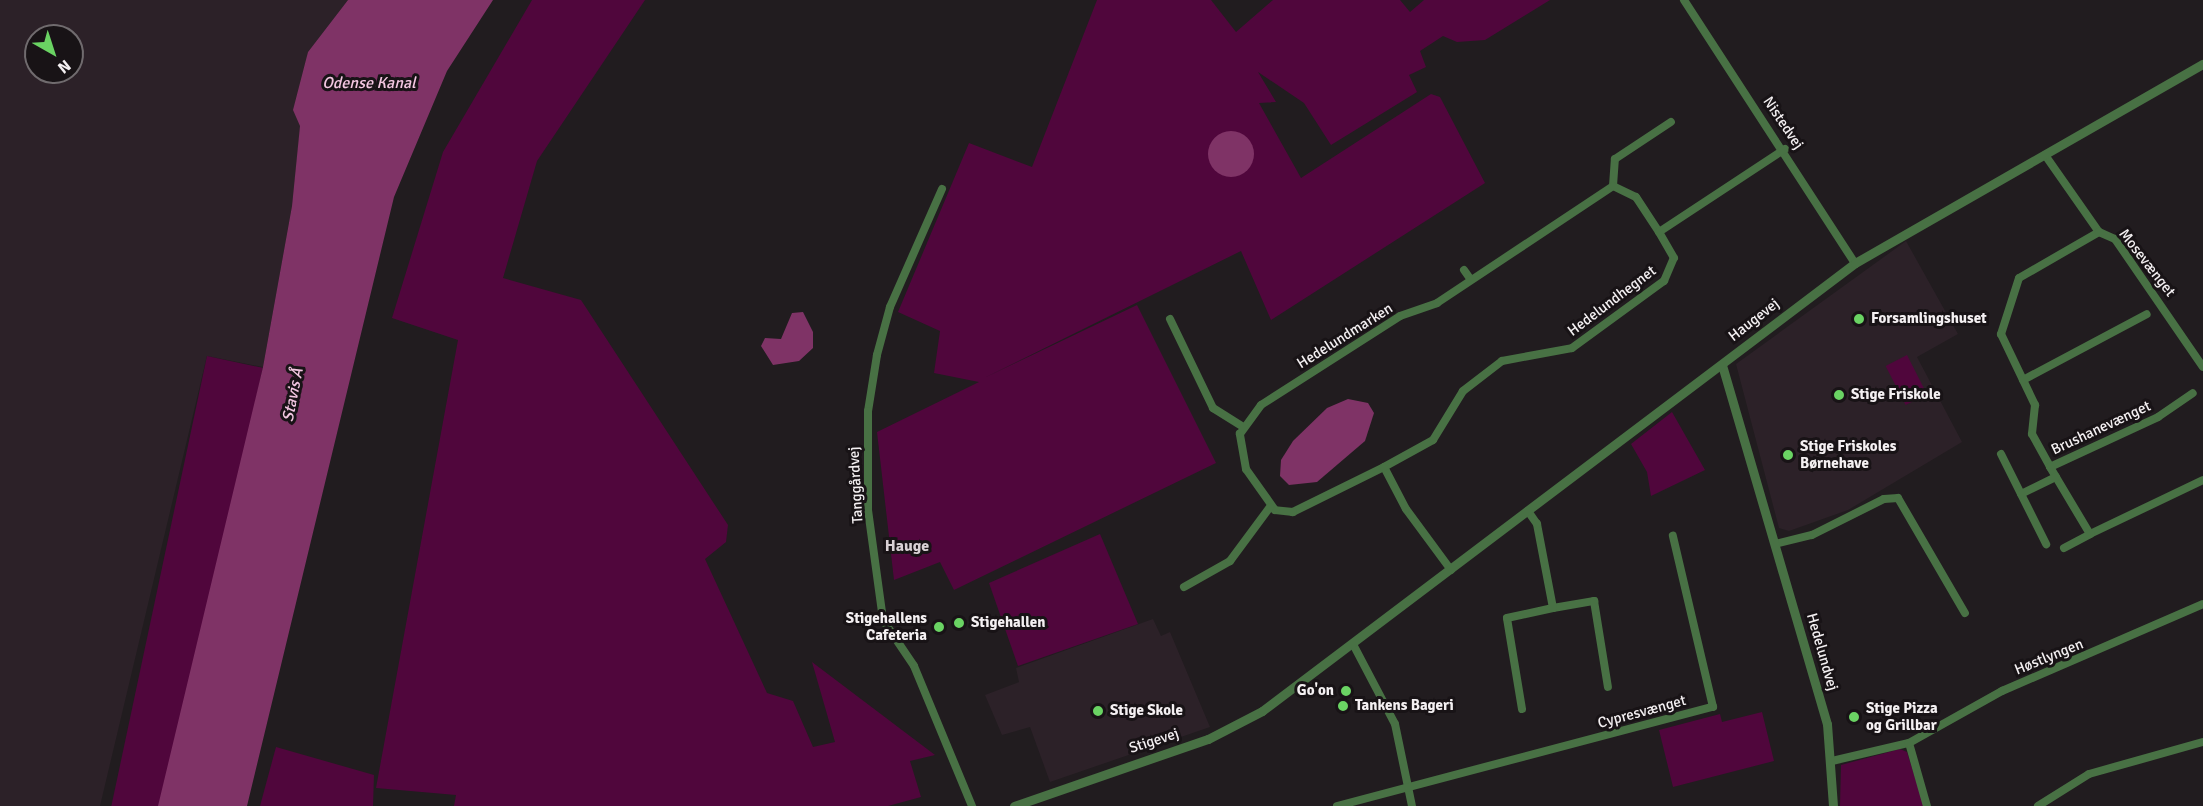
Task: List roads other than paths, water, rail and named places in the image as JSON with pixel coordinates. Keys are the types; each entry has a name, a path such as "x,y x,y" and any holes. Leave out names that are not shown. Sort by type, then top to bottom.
{"street":[{"name":"Nistedvej","path":"1684,0 1785,150 1855,263"},
{"name":"Haugevej","path":"1354,646 1855,263 2203,64"},
{"path":"1671,122 1615,159 1613,186 1636,197 1659,231 1785,150"},
{"name":"Mosevænget","path":"2044,155 2099,232 2115,239 2203,367"},
{"name":"Hedelundmarken","path":"1241,431 1250,415 1281,392 1400,316 1437,303 1613,186"},
{"name":"Tanggårdvej","path":"942,189 890,307 877,355 867,424 868,510 883,620 914,666 972,806"},
{"name":"Hedelundhegnet","path":"1270,507 1293,512 1433,440 1463,391 1502,361 1572,348 1664,281 1674,258 1659,231"},
{"name":"Brushanevænget","path":"2090,534 2032,434 2035,405 2001,334 2019,278 2099,232"},
{"path":"1464,270 1470,280"},
{"path":"2023,380 2147,314"},
{"path":"1170,319 1213,408 1241,431 1246,469 1270,507 1230,561 1184,587"},
{"name":"Hedelundvej","path":"1722,365 1827,724 1832,761 1833,806"},
{"name":"Brushanevænget","path":"2050,468 2158,417 2193,393"},
{"path":"2001,454 2046,544"},
{"path":"1384,467 1406,509 1451,570"},
{"name":"Brushanevænget","path":"2021,494 2056,477"},
{"path":"2064,548 2203,480"},
{"path":"1775,544 1812,535 1884,500 1898,498 1965,613"},
{"path":"1528,512 1537,524 1553,608"},
{"name":"Cypresvænget","path":"1408,788 1713,707 1673,536"},
{"path":"1522,709 1508,618 1594,601 1608,687"},
{"name":"Høstlyngen","path":"1832,761 1909,743 2002,691 2203,604"},
{"path":"1354,646 1395,724 1412,806"},
{"name":"Stigevej","path":"1014,806 1217,735 1262,711 1354,646"},
{"path":"2038,806 2089,774 2203,742"},
{"path":"1909,743 1927,806"},
{"path":"1337,806 1408,788"}],"water":[{"name":"Odense Kanal","path":"348,0 493,0 447,71 394,197 247,806 158,806 263,367 292,206 300,126 293,110 308,52"},
{"path":"1231,131 1240,132 1247,138 1253,145 1253,163 1247,170 1240,176 1231,177 1222,176 1215,170 1209,163 1208,154 1209,145 1215,138 1222,132"},
{"path":"803,312 813,332 813,348 799,361 773,365 761,346 765,338 781,339 792,313"},
{"path":"1348,399 1368,403 1374,413 1365,441 1317,482 1289,485 1280,476 1281,460 1293,441 1327,408"}],"place":[{"name":"Forsamlingshuset","path":"1859,319"},
{"name":"Stige Friskole","path":"1839,395"},
{"name":"Stige Friskoles Børnehave","path":"1788,455"},
{"name":"Stigehallen","path":"959,623"},
{"name":"Stigehallens Cafeteria","path":"939,627"},
{"name":"Go'on","path":"1346,691"},
{"name":"Tankens Bageri","path":"1343,706"},
{"name":"Stige Skole","path":"1098,711"},
{"name":"Stige Pizza og Grillbar","path":"1854,717"}],"district":[{"name":"Hauge","path":"907,546"}],"water label":[{"name":"Stavis Å","path":"293,395"}]}
